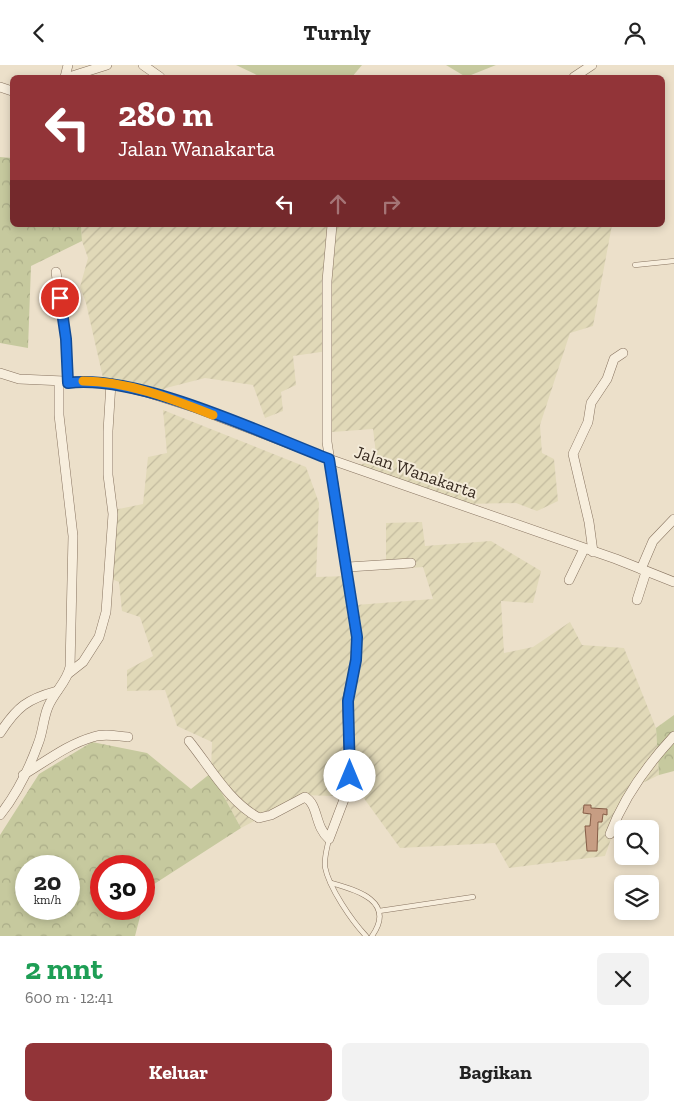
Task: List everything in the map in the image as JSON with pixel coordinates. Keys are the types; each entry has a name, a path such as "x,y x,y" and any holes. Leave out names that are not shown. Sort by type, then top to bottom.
{"street":[{"path":"75,75 107,65"},
{"path":"143,65 157,75"},
{"path":"577,75 592,65"},
{"path":"189,741 236,802 247,812 259,818 271,815 305,797 313,806 322,833 329,839 346,794 350,776 348,701 356,660 357,637 348,567 327,442 327,281 332,227"},
{"path":"56,272 66,339 64,382 59,415 70,507 73,552 69,673"},
{"path":"569,580 589,551 590,522 573,454 588,422 591,403 608,379 614,359 623,353"},
{"name":"Jalan Wanakarta","path":"0,373 19,379 111,383 196,408 329,459 440,496 674,582"},
{"path":"0,815 39,743 44,715 69,673 83,662 99,637 106,612 113,514 108,462 111,383"},
{"path":"637,600 643,570 653,541 674,519"},
{"path":"348,567 411,563"},
{"path":"0,733 20,707 40,695 57,691"},
{"path":"23,775 67,749 92,737 108,735 128,737"},
{"path":"610,834 617,816 634,785 674,737"}],"lane":[{"path":"635,265 674,261"},
{"path":"329,839 325,867 331,883 366,936"},
{"path":"331,883 352,888 362,893 379,911 379,926 372,936"},
{"path":"379,911 472,897"}],"shaded area":[{"path":"81,227 612,227 593,326 570,333 540,425 542,453 554,459 558,501 537,511 516,503 466,504 346,466 377,462 373,429 332,432 328,351 293,356 296,385 281,392 283,411 265,418 253,385 205,378 166,388 157,395 119,380 103,378 86,303 80,287 88,258 82,241"},
{"path":"163,410 306,467 319,503 316,577 348,576 356,605 433,599 423,567 386,570 386,523 422,522 425,546 491,541 541,571 533,603 501,601 504,653 533,647 570,622 582,645 624,648 656,728 659,775 628,790 618,820 614,820 614,830 605,856 509,868 495,843 400,848 363,797 303,795 241,828 211,773 212,742 177,726 165,690 127,691 127,670 153,656 140,617 122,611 119,582 109,578 114,510 143,504 148,457 167,453"}],"green space":[{"path":"236,65 362,65 354,75 257,75"},
{"path":"446,65 496,65 471,75 463,75"},
{"path":"0,157 10,158 10,227 81,227 82,241 31,266 28,348 0,343"},
{"path":"674,715 674,771 659,775 656,728"},
{"path":"92,742 147,753 191,789 211,773 241,828 155,883 155,855 90,855 90,920 139,920 135,936 0,936 0,835 39,774"}],"building":[{"path":"584,805 591,805 591,808 607,809 607,815 603,814 602,822 598,822 597,851 587,851 585,826 590,826 591,814 583,813"}],"slow traffic":[{"path":"83,381 109,383 149,393 213,415"}],"route":[{"path":"60,298 66,339 68,383 90,381 109,383 149,393 196,408 329,459 348,567 357,637 356,660 348,701 347,725 350,776"}]}
